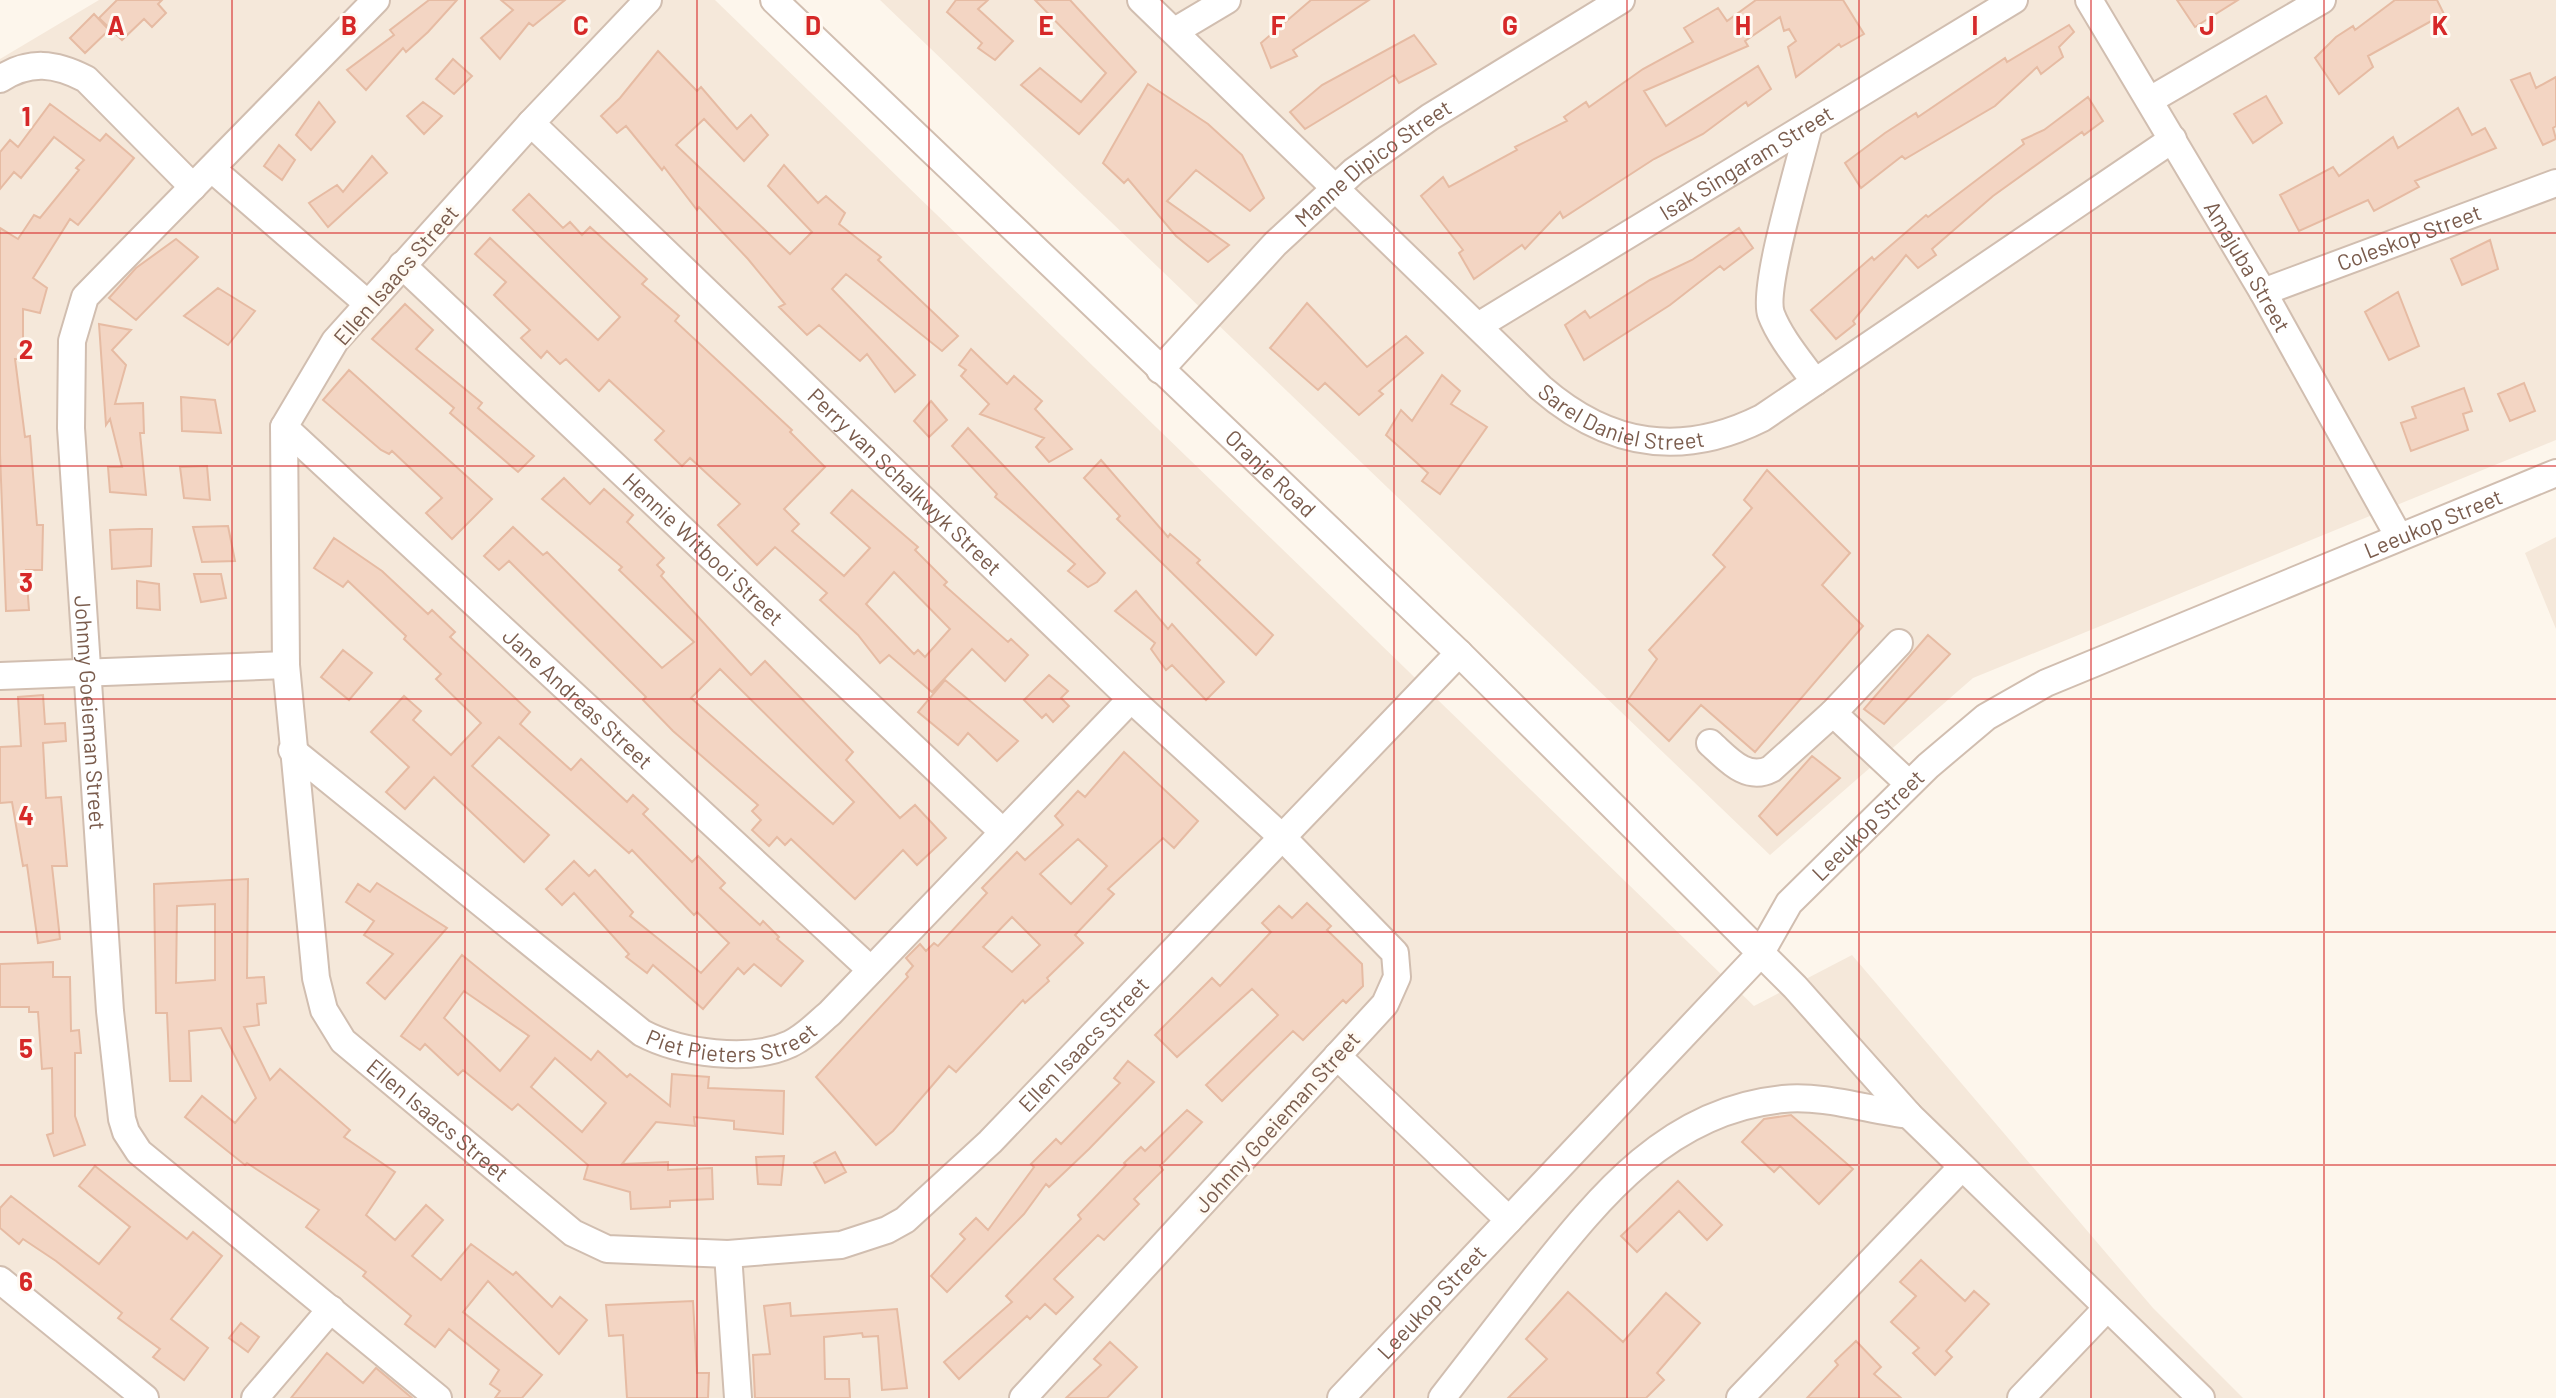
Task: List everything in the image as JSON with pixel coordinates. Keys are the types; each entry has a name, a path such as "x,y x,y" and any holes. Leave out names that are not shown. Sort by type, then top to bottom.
{"street":[{"name":"Johnny Goeieman Street","path":"376,0 85,297 76,318 69,371 70,400 110,1011 126,1132 139,1152 438,1398"},
{"name":"Ellen Isaacs Street","path":"648,0 531,123 335,341 284,427 286,665 316,978 324,1010 343,1041 583,1240 621,1250 728,1254 841,1245 875,1235 905,1220 990,1142 1459,653"},
{"name":"Oranje Road","path":"774,0 1459,653 1795,987 1909,1115 2201,1398"},
{"name":"Sarel Daniel Street","path":"1141,0 1332,189 1567,411 1612,432 1651,441 1690,442 1727,436 1762,418 2173,139"},
{"path":"1175,31 1227,0"},
{"name":"Manne Dipico Street","path":"1160,370 1275,244 1332,189 1430,117 1621,0"},
{"name":"Isak Singaram Street","path":"1478,326 2014,0"},
{"name":"Amajuba Street","path":"2089,0 2263,292 2399,537"},
{"path":"2150,100 2322,0"},
{"path":"0,79 35,64 68,70 86,79 193,187"},
{"name":"Perry van Schalkwyk Street","path":"531,123 1131,699 1283,838"},
{"path":"1809,125 1772,274 1769,300 1780,329 1815,382"},
{"path":"212,169 368,304"},
{"name":"Coleskop Street","path":"2263,292 2556,183"},
{"name":"Hennie Witbooi Street","path":"402,265 1003,832"},
{"name":"Jane Andreas Street","path":"284,427 871,970"},
{"name":"Leeukop Street","path":"1341,1398 1760,954 1789,903 1909,784 1986,717 2046,683 2556,473"},
{"path":"1710,743 1737,767 1761,773 1771,769 1833,713 1899,643"},
{"path":"0,676 286,665"},
{"name":"Piet Pieters Street","path":"292,750 642,1033 686,1051 710,1053 786,1046 830,1013 1131,699"},
{"path":"1833,713 1909,784"},
{"name":"Johnny Goeieman Street","path":"1023,1398 1391,994 1397,977 1395,953 1283,838"},
{"path":"1337,1056 1509,1220"},
{"path":"1442,1398 1575,1227 1627,1170 1678,1132 1747,1107 1782,1099 1806,1098 1909,1115"},
{"path":"1740,1398 1962,1167"},
{"path":"728,1254 738,1398"},
{"path":"0,1280 145,1398"},
{"path":"255,1398 331,1309"},
{"path":"2021,1398 2106,1309"}],"shaded area":[{"path":"99,0 715,0 1754,1006 1852,955 2153,1308 2243,1398 0,1398 0,59"},
{"path":"880,0 2556,0 2556,440 1973,678 1770,855"},
{"path":"2556,537 2556,629 2525,553"}],"building":[{"path":"117,0 162,0 158,4 166,13 152,27 144,19 122,40 99,18"},
{"path":"429,0 457,0 406,52 403,48 366,90 347,70 394,35 390,30"},
{"path":"501,0 565,0 533,26 529,23 500,59 481,38 513,10"},
{"path":"956,0 988,0 978,9 1013,41 995,60 978,48 982,43 947,12"},
{"path":"1035,0 1070,0 1136,72 1079,134 1021,85 1040,68 1081,102 1106,73"},
{"path":"1311,0 1369,0 1293,50 1297,56 1271,68 1261,43"},
{"path":"1756,0 1843,0 1864,34 1841,47 1839,44 1796,77 1788,47 1796,41 1789,29 1784,31 1780,17 1745,41 1748,46 1644,91 1666,126 1758,66 1771,89 1748,106 1746,102 1703,134 1654,159 1563,218 1560,212 1525,249 1522,245 1474,279 1459,253 1463,250 1421,196 1443,177 1449,187 1517,150 1515,147 1567,121 1564,117 1586,102 1589,107 1643,69 1693,42 1684,28 1718,8 1727,21"},
{"path":"2177,0 2238,0 2195,27"},
{"path":"2395,0 2437,0 2444,14 2368,56 2373,67 2339,94 2315,58 2336,37 2353,26 2355,30"},
{"path":"94,14 109,30 85,53 70,38"},
{"path":"2069,25 2074,32 2059,47 2063,57 2041,74 2037,67 1995,106 1905,159 1902,156 1861,188 1845,163 1885,133 1916,113 1918,117 2005,58 2007,62"},
{"path":"1414,35 1436,64 1399,83 1394,75 1305,129 1290,112 1322,85"},
{"path":"658,51 697,91 701,87 737,129 751,115 768,135 744,161 704,119 676,145 790,254 812,232 768,186 784,165 818,203 826,196 845,213 839,224 881,257 878,260 958,336 942,351 846,274 832,289 915,375 895,392 867,354 860,361 819,325 807,335 779,307 785,304 748,259 699,207 697,210 664,167 662,170 626,126 617,133 601,116 620,98"},
{"path":"453,59 472,76 454,94 436,79"},
{"path":"2530,73 2536,88 2556,77 2556,126 2553,128 2556,139 2543,145 2511,80"},
{"path":"1148,84 1208,124 1242,155 1264,198 1250,211 1196,170 1167,201 1229,245 1208,262 1176,236 1128,179 1124,183 1103,163"},
{"path":"2266,96 2282,123 2253,143 2234,114"},
{"path":"2088,97 2103,121 2084,135 2082,132 1993,196 1932,249 1936,255 1918,268 1906,255 1853,321 1855,324 1836,339 1811,310 1872,257 1874,260 1926,215 1928,217 2024,144 2022,140 2044,130"},
{"path":"319,102 335,122 311,150 296,135"},
{"path":"423,102 442,116 424,134 407,116"},
{"path":"50,104 100,141 106,134 134,158 78,225 70,219 33,278 47,288 40,313 23,309 23,359 15,359 25,437 30,436 37,525 43,525 42,570 26,570 29,610 6,611 0,454 0,228 18,239 34,215 40,218 84,160 54,137 21,178 14,172 0,189 0,152 10,140 18,147"},
{"path":"2458,108 2472,135 2485,128 2496,148 2415,181 2419,187 2374,211 2368,200 2299,231 2280,195 2333,167 2339,176 2393,137 2398,148"},
{"path":"279,145 295,160 282,180 264,166"},
{"path":"372,156 387,173 328,227 309,203 337,185 343,192"},
{"path":"529,194 563,228 570,222 582,235 590,227 647,279 642,284 679,316 675,321 792,430 790,432 825,467 784,509 799,524 792,531 844,576 870,548 831,513 852,490 918,547 915,550 947,582 944,585 1008,642 1011,639 1028,655 1005,681 972,649 932,692 889,655 880,663 858,635 820,600 827,593 775,547 757,565 718,525 740,504 690,458 682,466 655,440 664,431 609,380 599,391 566,359 560,364 547,351 541,358 521,338 530,330 494,295 506,282 475,254 490,238 598,340 620,317 513,210","holes":["894,572 950,629 925,657 918,650 914,654 866,604"]},
{"path":"1739,228 1753,248 1724,270 1720,266 1670,305 1584,360 1565,325 1585,311 1590,318 1650,280 1692,260"},
{"path":"176,239 198,257 136,320 109,298 136,268"},
{"path":"2490,240 2498,269 2462,285 2451,259"},
{"path":"218,288 255,311 228,345 184,316"},
{"path":"2398,292 2419,346 2389,360 2365,312"},
{"path":"1307,303 1367,367 1406,336 1423,353 1379,391 1383,394 1359,415 1325,383 1318,390 1270,348"},
{"path":"405,304 433,330 416,349 482,403 478,408 534,456 518,472 450,413 454,408 372,339"},
{"path":"99,324 131,330 112,350 126,365 115,404 143,403 144,433 140,433 146,495 110,492 108,467 122,467 110,419 106,425"},
{"path":"971,349 1007,384 1014,376 1042,401 1035,409 1072,449 1049,462 1036,447 1044,438 980,414 989,404 961,376 966,370 959,365"},
{"path":"349,370 492,499 452,539 426,513 442,498 392,451 389,454 381,450 323,400"},
{"path":"1442,375 1460,391 1451,404 1487,427 1440,494 1422,481 1428,473 1386,435 1401,410 1412,421"},
{"path":"2524,383 2535,411 2510,421 2498,394"},
{"path":"2464,388 2472,411 2463,414 2468,430 2411,451 2401,423 2416,418 2412,407"},
{"path":"181,397 215,400 221,433 182,431"},
{"path":"931,401 947,420 929,437 914,421"},
{"path":"968,428 1105,573 1097,582 1088,587 1068,571 1075,564 995,497 997,494 952,446"},
{"path":"1101,460 1168,537 1170,534 1200,560 1197,563 1273,635 1256,655 1117,519 1120,516 1084,478"},
{"path":"207,466 210,500 184,498 180,467"},
{"path":"1767,470 1850,553 1822,585 1863,626 1755,752 1701,705 1669,741 1627,701 1657,659 1649,650 1725,567 1713,555 1752,508 1744,500"},
{"path":"564,478 590,504 604,489 633,515 627,522 664,558 657,565 664,572 661,576 751,675 765,661 853,752 846,760 900,818 915,805 946,838 917,865 903,850 855,899 791,839 785,845 777,837 769,846 752,830 761,820 752,811 758,805 673,731 643,700 646,697 509,561 499,570 484,556 513,527 543,555 547,552 662,668 694,642 619,570 622,567 542,499","holes":["720,669 854,802 833,824 691,698"]},
{"path":"228,526 235,561 202,562 193,527"},
{"path":"152,529 151,566 112,569 110,530"},
{"path":"334,538 382,571 428,614 432,610 455,632 450,637 530,712 520,724 571,770 581,759 627,802 633,795 648,809 643,814 692,862 698,856 725,883 720,888 760,925 763,921 779,937 777,939 803,961 781,986 754,964 744,974 738,968 703,1009 653,965 647,973 626,957 629,954 574,893 562,905 546,889 574,861 589,876 595,870 633,912 630,916 701,973 729,943 697,912 694,915 632,850 629,853 499,737 472,766 549,835 524,862 434,777 405,809 386,792 409,767 371,732 404,696 421,711 413,720 451,755 481,723 436,679 441,674 404,639 406,636 348,581 343,587 314,568"},
{"path":"194,574 221,574 226,598 201,602"},
{"path":"137,581 159,584 160,610 137,608"},
{"path":"1136,591 1168,629 1172,624 1224,682 1206,700 1172,665 1166,670 1151,649 1155,643 1115,611"},
{"path":"1928,635 1950,654 1884,724 1864,709"},
{"path":"343,650 372,673 349,700 321,677"},
{"path":"1049,675 1068,691 1061,698 1069,706 1053,722 1046,714 1042,718 1024,700"},
{"path":"945,680 1018,741 997,761 968,733 958,745 918,712"},
{"path":"43,695 45,724 65,723 66,741 43,743 46,798 61,797 67,866 52,866 60,939 38,943 27,865 23,866 12,802 0,803 0,747 21,746 18,697"},
{"path":"1124,752 1198,821 1174,848 1163,838 1108,889 1114,894 1075,935 1083,943 1047,978 1049,981 1025,1003 1023,1000 956,1072 949,1066 893,1131 876,1145 816,1077 908,977 906,974 913,966 906,958 920,944 926,951 934,943 938,946 987,893 982,888 1017,852 1025,860 1063,825 1055,816 1078,791 1085,797","holes":["1078,839 1107,866 1071,904 1040,874","1012,917 1040,945 1012,972 983,947"]},
{"path":"1812,756 1840,778 1777,835 1759,816"},
{"path":"248,879 247,978 264,977 266,1003 257,1004 259,1025 244,1027 270,1080 280,1069 350,1130 344,1137 395,1172 366,1215 395,1240 426,1205 443,1220 412,1256 441,1280 471,1244 513,1275 516,1272 552,1307 560,1297 587,1320 559,1354 488,1281 463,1312 542,1375 522,1398 495,1398 500,1391 490,1384 499,1370 449,1329 435,1347 405,1324 411,1316 363,1276 366,1272 306,1227 319,1210 247,1163 245,1165 185,1117 202,1096 235,1123 256,1098 221,1028 189,1031 191,1081 170,1081 167,1013 156,1013 154,884","holes":["215,904 215,980 176,983 177,906"]},
{"path":"377,883 447,928 385,999 367,983 393,954 364,935 374,921 346,902 358,884 370,892"},
{"path":"1307,903 1331,926 1327,930 1362,964 1363,986 1346,1003 1343,1000 1303,1040 1293,1031 1222,1101 1206,1085 1278,1015 1252,989 1177,1057 1155,1035 1212,978 1220,986 1271,932 1262,923 1279,906 1292,918"},
{"path":"462,955 591,1060 598,1051 627,1077 630,1074 670,1106 672,1074 709,1077 708,1088 784,1091 783,1134 734,1129 734,1121 694,1117 695,1126 656,1122 622,1164 668,1162 668,1170 712,1168 713,1199 670,1201 670,1207 631,1209 630,1192 584,1179 588,1165 518,1104 512,1110 463,1070 458,1075 425,1044 420,1050 401,1036","holes":["464,991 529,1036 500,1071 444,1018","555,1058 606,1103 582,1132 531,1087"]},
{"path":"53,962 53,977 70,977 71,1031 79,1030 81,1053 75,1053 75,1116 85,1145 54,1156 47,1135 53,1133 52,1068 42,1069 38,1012 29,1012 29,1007 0,1007 0,964"},
{"path":"1128,1061 1154,1082 1049,1187 1046,1184 1024,1214 947,1292 931,1276 965,1239 960,1234 976,1218 988,1230 1034,1167 1031,1164 1056,1139 1061,1144 1120,1083 1114,1078"},
{"path":"1187,1110 1202,1122 1160,1166 1163,1170 1134,1199 1139,1204 1104,1240 1098,1235 1054,1279 1073,1297 1056,1314 1045,1304 1030,1319 1027,1316 959,1379 944,1362 1012,1302 1006,1296 1081,1219 1078,1215 1126,1165 1124,1163 1141,1147 1145,1151"},
{"path":"1791,1115 1853,1169 1819,1204 1780,1166 1774,1172 1742,1142 1764,1119"},
{"path":"835,1152 846,1172 825,1183 814,1163"},
{"path":"784,1156 781,1185 758,1184 756,1157"},
{"path":"95,1166 187,1239 193,1232 222,1256 171,1319 208,1348 184,1380 153,1357 160,1349 118,1318 122,1313 56,1261 23,1239 19,1244 0,1228 0,1208 11,1196 99,1264 130,1227 79,1186"},
{"path":"1678,1181 1722,1225 1707,1240 1679,1211 1637,1252 1621,1236"},
{"path":"1921,1260 1965,1301 1974,1291 1989,1304 1946,1351 1952,1357 1935,1375 1913,1353 1919,1348 1891,1322 1916,1296 1900,1282"},
{"path":"1568,1292 1623,1342 1666,1293 1700,1323 1657,1373 1664,1380 1646,1398 1508,1398 1547,1359 1526,1339"},
{"path":"693,1301 697,1373 709,1373 708,1398 627,1398 623,1335 609,1336 606,1305"},
{"path":"790,1303 791,1316 897,1309 907,1388 882,1390 878,1336 863,1337 862,1333 824,1337 825,1379 849,1379 850,1398 755,1398 753,1355 770,1354 764,1306"},
{"path":"241,1323 259,1337 248,1352 229,1338"},
{"path":"1856,1341 1881,1367 1874,1374 1901,1398 1807,1398 1838,1365 1835,1361"},
{"path":"1110,1342 1137,1367 1107,1398 1066,1398 1101,1365 1094,1359"},
{"path":"327,1353 363,1383 376,1368 412,1398 291,1398"}]}
